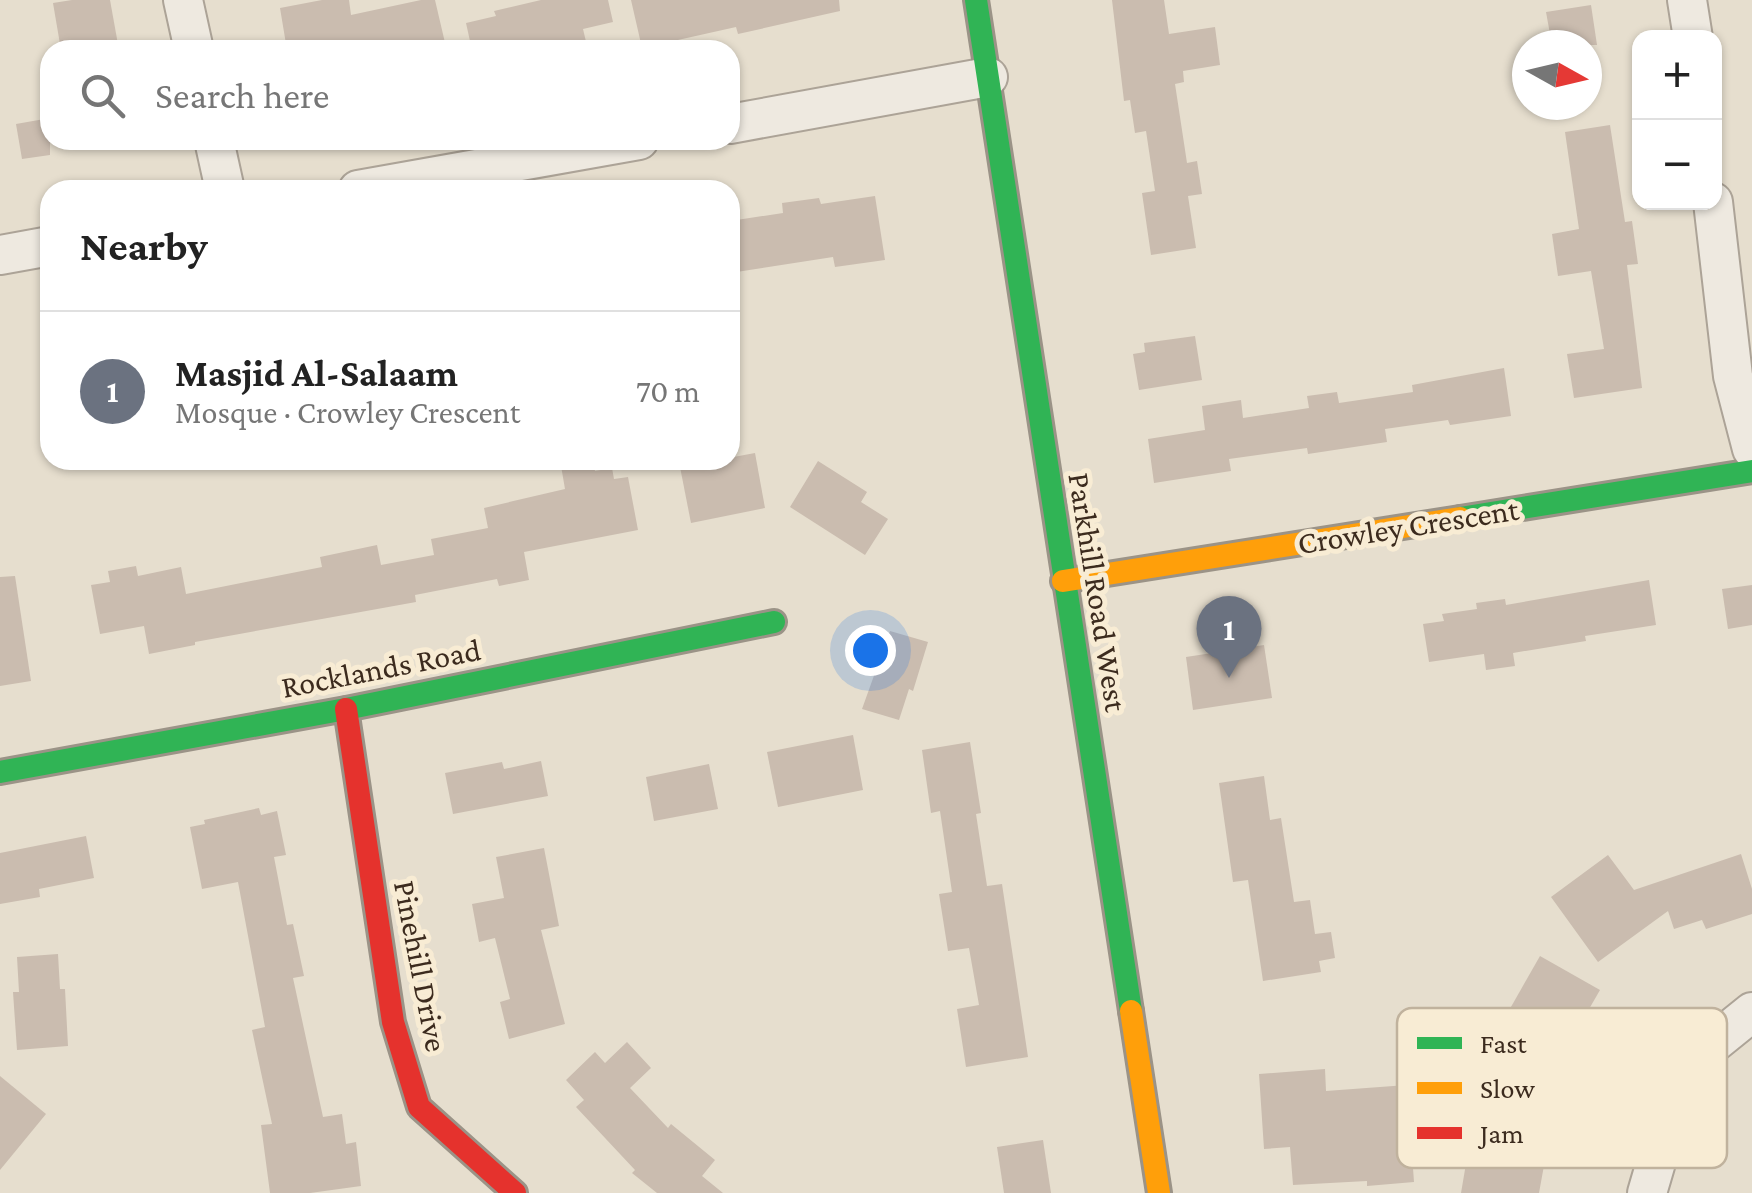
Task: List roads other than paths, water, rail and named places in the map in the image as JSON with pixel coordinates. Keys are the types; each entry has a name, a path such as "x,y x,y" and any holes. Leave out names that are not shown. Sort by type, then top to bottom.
{"street":[{"path":"184,0 192,40"},
{"name":"Parkhill Road West","path":"976,0 1159,1193"},
{"path":"1687,0 1693,30"},
{"path":"740,122 988,77"},
{"path":"216,150 222,180"},
{"path":"414,180 583,150"},
{"path":"1714,210 1733,376 1752,449"},
{"path":"0,255 40,248"},
{"name":"Crowley Crescent","path":"1063,582 1752,471"},
{"name":"Rocklands Road","path":"0,772 346,709 774,622"},
{"name":"Pinehill Drive","path":"346,709 393,1022 419,1106 515,1193"},
{"path":"1727,1032 1752,1012"},
{"path":"1647,1193 1654,1168"}],"place":[{"name":"Masjid Al-Salaam","path":"1229,678"}]}
